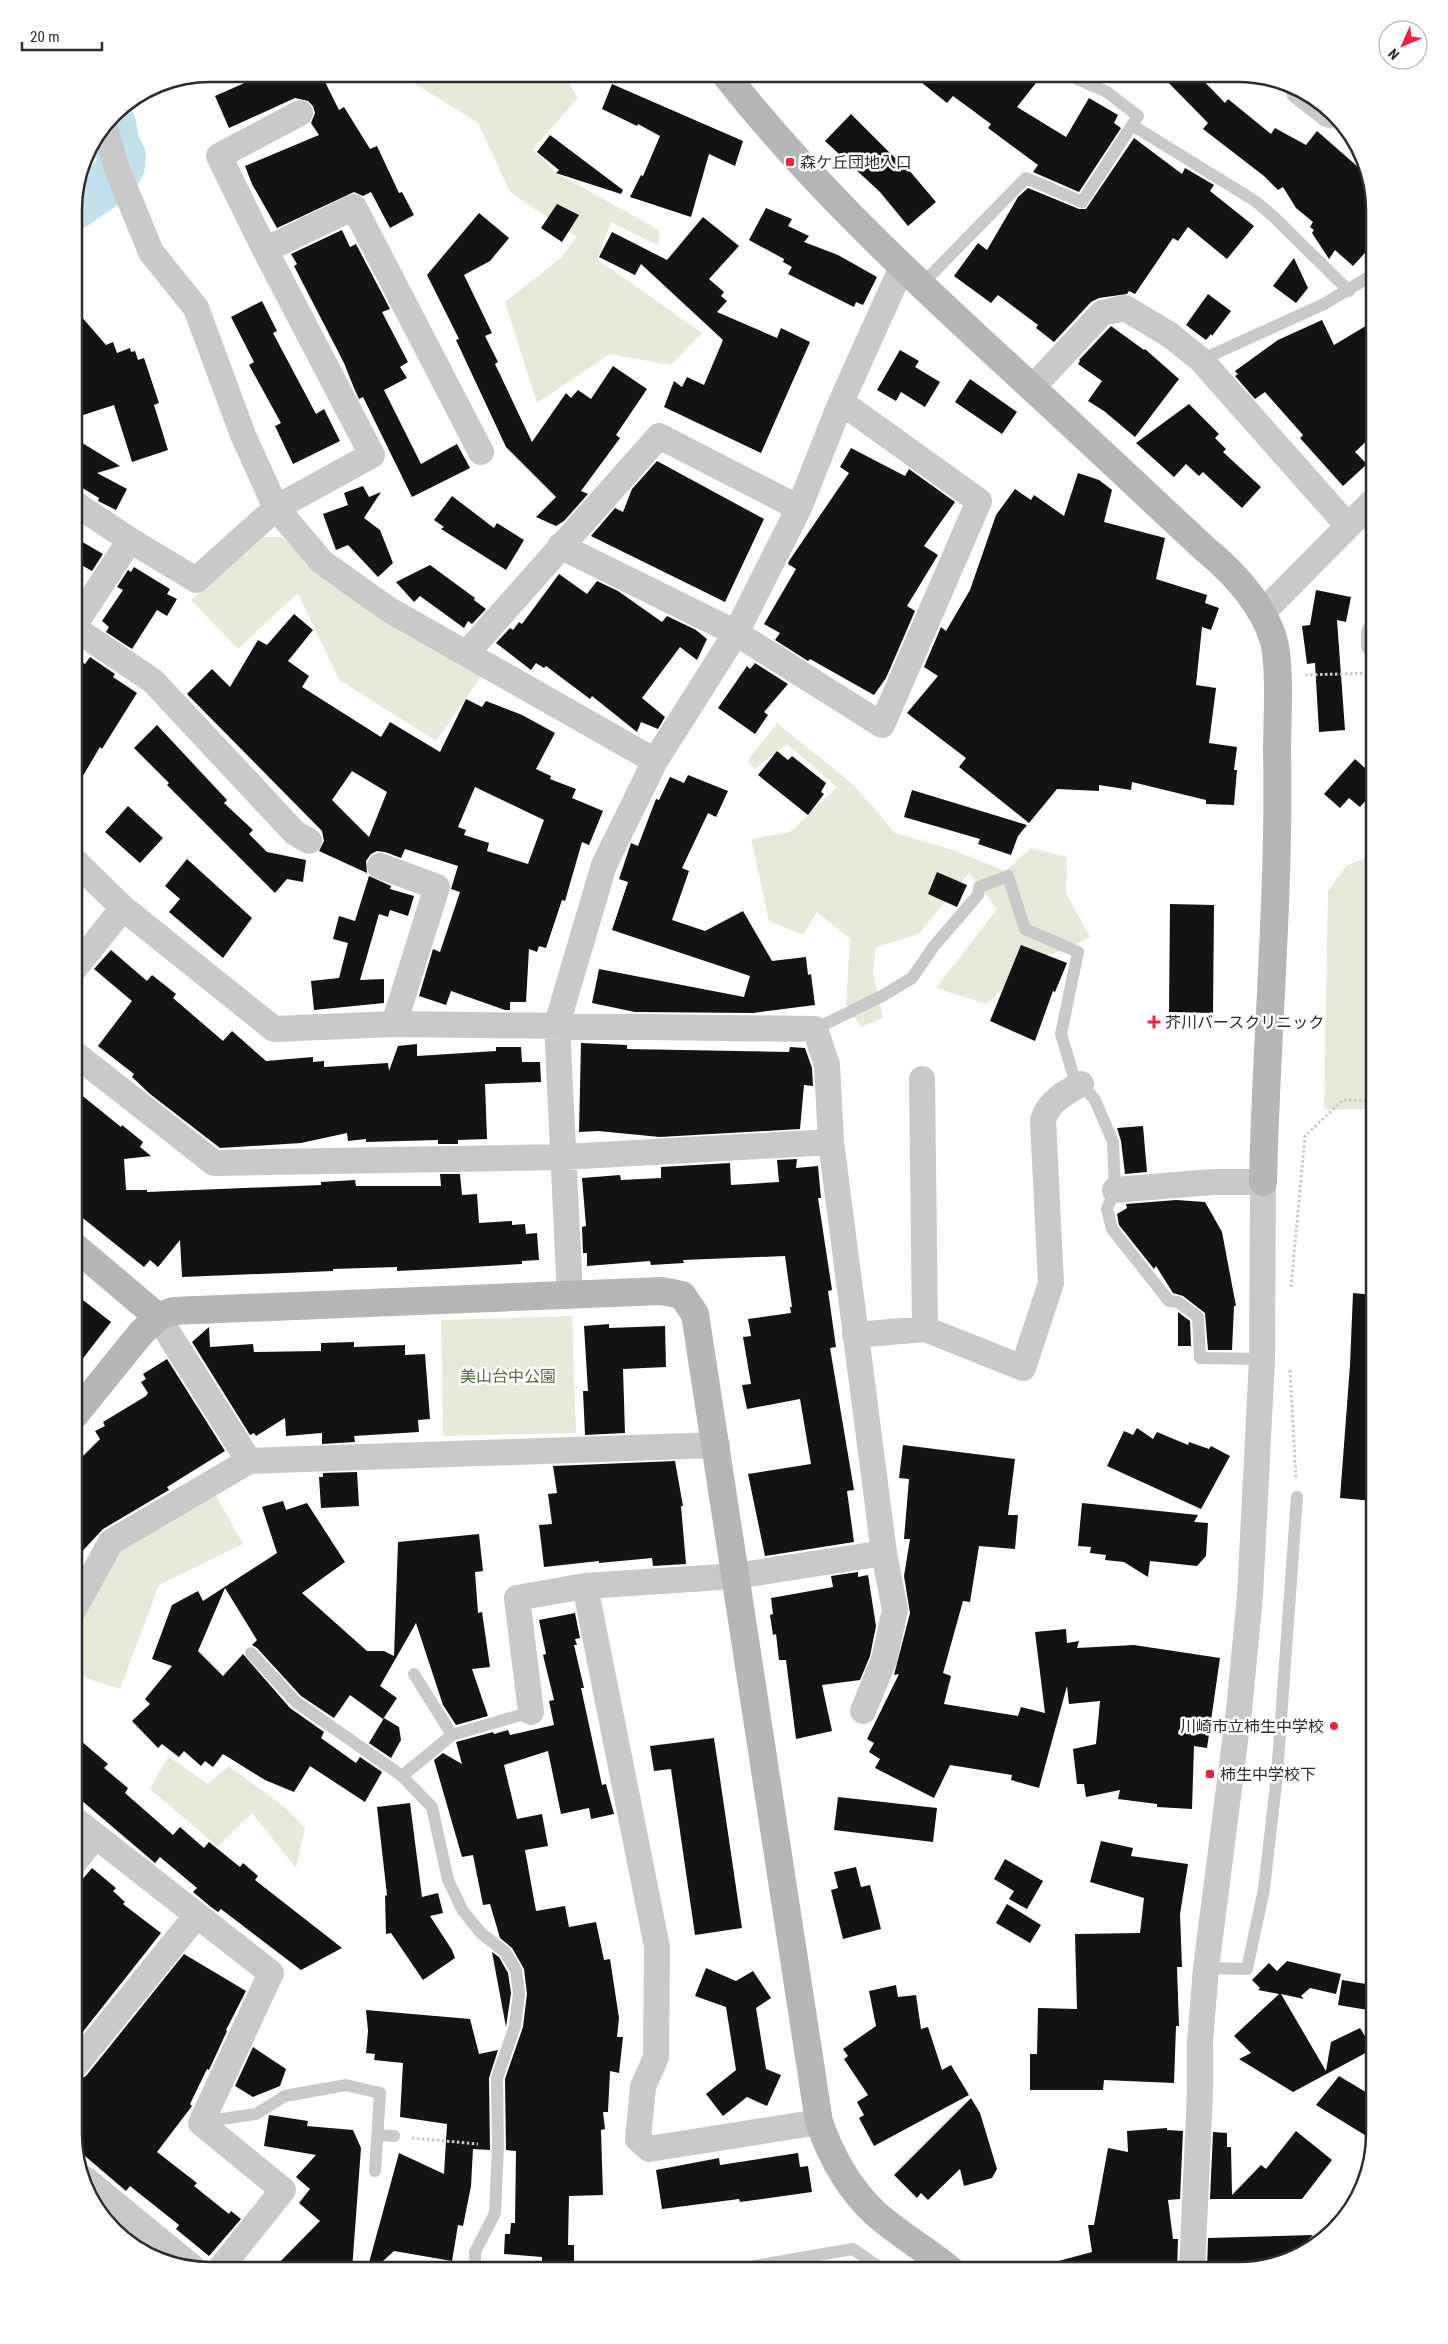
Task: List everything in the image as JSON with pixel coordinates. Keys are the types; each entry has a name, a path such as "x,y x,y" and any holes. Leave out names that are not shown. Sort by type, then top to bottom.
{"street":[{"path":"732,83 821,184 902,266 1230,570 1262,613 1273,639 1276,675 1278,811 1263,1182 1262,1359 1250,1596 1242,1681 1206,1968 1200,2041 1200,2092 1192,2262"},
{"path":"83,509 196,580 276,508 372,455 265,250 219,156 300,113"},
{"path":"107,136 118,169 151,252 196,308 243,435 276,508 322,562 388,609 655,760"},
{"path":"265,250 354,207 481,452"},
{"path":"570,1295 557,1024 604,865 655,760 736,632 799,508 840,402 902,266"},
{"path":"1032,388 1102,313 1125,308 1170,335 1200,360 1348,526"},
{"path":"560,546 736,632 882,725 979,501 840,402"},
{"path":"467,653 659,436 799,508"},
{"path":"1262,613 1366,508"},
{"path":"83,613 130,540"},
{"path":"83,633 152,681 295,832 309,841"},
{"path":"380,866 438,887 394,1024"},
{"path":"83,868 123,908 274,1029 394,1024 557,1024 815,1029 826,1065 831,1142 855,1335 884,1553 895,1610 884,1660 863,1711"},
{"path":"83,959 123,908"},
{"path":"83,1060 214,1163 564,1157 831,1142"},
{"path":"922,1079 925,1329"},
{"path":"855,1335 925,1329 1023,1368 1051,1283 1044,1120 1046,1109 1070,1090 1081,1084"},
{"path":"1115,1190 1212,1182 1263,1182"},
{"path":"82,1253 158,1317 249,1461"},
{"path":"82,1405 140,1333 158,1317 173,1311 662,1291 682,1295 695,1314 717,1445 820,2122 827,2145 857,2194 876,2214 935,2262"},
{"path":"82,1594 111,1542 249,1461 717,1445"},
{"path":"531,1712 518,1598 585,1586 736,1576 884,1553"},
{"path":"585,1586 657,1947 656,2057 643,2087 638,2139 649,2150 820,2122"},
{"path":"82,1825 271,1973 201,2123 283,2190 225,2261"},
{"path":"82,1853 96,1836"},
{"path":"82,2057 197,1915"},
{"path":"95,2188 181,2258"}],"lane":[{"path":"922,285 1026,178 1082,202 1138,116 1106,92 1086,83"},
{"path":"1132,125 1255,201 1274,217 1349,291"},
{"path":"1200,360 1349,291 1366,279"},
{"path":"815,1029 882,996 912,978 934,946 978,895 979,887 1008,876 1024,929 1078,952 1061,1034 1073,1074 1095,1100 1113,1142 1115,1190 1107,1209 1112,1229 1169,1301 1178,1302 1198,1317 1200,1358 1262,1359"},
{"path":"1206,1968 1247,1969 1264,1889 1279,1746 1296,1497"},
{"path":"251,1653 296,1702 402,1776 432,1807 448,1880 463,1912 481,1933 504,1952 516,1970 520,1993 515,2026 498,2078 498,2146 495,2212 475,2252 474,2261"},
{"path":"414,1674 452,1735"},
{"path":"402,1776 452,1735 531,1712"},
{"path":"201,2123 256,2114 285,2096 346,2086 380,2093 375,2171"},
{"path":"378,2135 394,2136"},
{"path":"780,2262 852,2249 871,2262"}],"path":[{"path":"1303,675 1366,673"},
{"path":"1291,1294 1305,1136 1342,1100 1366,1100"},
{"path":"1290,1362 1296,1497"},
{"path":"394,2136 498,2146"}],"green space":[{"path":"414,83 569,83 578,98 533,149 555,172 659,230 659,246 611,222 597,259 702,333 671,365 610,354 537,403 505,302 562,257 576,237 510,192 478,123"},
{"path":"264,537 282,537 314,567 482,675 436,741 339,680 298,593 238,649 191,600"},
{"path":"777,723 855,786 895,833 953,850 1005,871 1031,848 1067,857 1066,893 1090,937 1061,951 1034,959 987,1004 936,988 997,909 969,873 919,934 876,947 873,971 883,1018 861,1027 846,1004 850,939 817,912 803,935 769,921 751,839 790,832 837,787 787,744 755,769 747,761"},
{"path":"1366,857 1366,1109 1324,1110 1328,891 1346,866"},
{"name":"美山台中公園","path":"572,1316 576,1433 443,1436 441,1320"},
{"path":"216,1495 243,1544 159,1585 120,1689 82,1677 82,1606 105,1552"},
{"path":"168,1756 208,1784 229,1766 287,1809 305,1828 296,1868 252,1813 218,1847 150,1789"}],"building":[{"path":"244,83 326,83 339,110 344,107 370,149 377,146 399,193 402,192 414,215 390,228 371,192 363,196 354,192 277,228 252,184 245,166 319,135 311,123 315,113 313,106 308,101 295,98 229,128 215,96"},
{"path":"922,83 1036,83 1017,107 1066,137 1089,98 1118,115 1114,123 1121,128 1079,192 1033,172 1038,165 988,128 991,124 953,96 947,103"},
{"path":"1169,83 1206,83 1225,103 1228,99 1271,134 1275,128 1306,145 1317,131 1357,166 1359,170 1366,211 1366,252 1353,266 1335,250 1329,259 1312,233 1314,230 1310,227 1313,222 1296,208 1283,187 1278,190 1264,176 1203,129 1208,123"},
{"path":"612,84 743,141 735,166 709,154 691,217 630,197 641,175 643,176 660,136 638,124 637,126 602,109"},
{"path":"851,114 895,158 897,156 936,202 908,226 880,192 825,141"},
{"path":"550,135 623,190 621,194 556,173 559,170 537,152"},
{"path":"1134,138 1182,174 1185,168 1214,185 1210,191 1254,226 1227,259 1188,227 1178,241 1173,238 1135,294 1129,291 1127,294 1099,298 1091,302 1054,342 1036,328 1038,325 998,295 991,303 954,276 978,243 987,250 1018,197 1028,188 1079,209 1086,209"},
{"path":"557,204 579,215 562,242 541,228"},
{"path":"766,208 792,219 788,226 809,236 804,242 838,255 877,277 863,305 856,302 854,307 788,274 792,267 783,262 784,259 749,240"},
{"path":"479,213 509,238 490,261 464,275 492,333 485,336 498,362 495,364 532,442 566,393 571,398 578,390 591,399 613,366 647,389 616,435 620,438 581,491 588,494 564,521 556,526 536,517 556,497 506,447 456,340 459,339 427,275"},
{"path":"703,217 739,246 709,279 724,292 721,296 727,301 717,312 777,338 781,328 810,342 761,453 664,407 674,381 682,387 687,377 704,385 723,340 641,264 635,275 599,257 612,232 667,260"},
{"path":"342,230 350,247 356,244 390,309 382,312 408,362 400,367 407,378 384,390 421,464 457,444 470,468 412,497 363,397 359,399 344,363 294,266 297,264 291,254"},
{"path":"1294,258 1308,288 1296,303 1273,286"},
{"path":"1208,294 1231,311 1212,336 1211,334 1206,340 1186,325"},
{"path":"262,301 277,331 273,333 316,414 324,409 340,441 293,464 275,426 281,423 249,365 254,362 231,317"},
{"path":"83,318 106,345 113,342 117,353 130,348 131,352 135,351 138,360 144,358 159,403 154,405 168,450 132,462 114,405 83,415"},
{"path":"1322,320 1334,345 1366,326 1366,442 1355,452 1366,465 1343,486 1300,438 1303,435 1265,392 1255,399 1235,376 1238,374 1235,371 1278,340"},
{"path":"1111,326 1145,349 1179,379 1135,437 1104,411 1088,401 1102,381 1078,364 1079,360"},
{"path":"900,350 919,361 915,367 940,382 925,407 901,392 896,401 877,390"},
{"path":"970,379 1017,412 1002,434 955,402"},
{"path":"1189,404 1219,434 1215,438 1226,449 1223,452 1261,487 1242,508 1203,472 1199,476 1186,464 1174,477 1136,443"},
{"path":"83,443 120,466 97,473 127,489 116,510 98,501 99,498 83,488"},
{"path":"851,448 905,476 909,469 955,502 924,546 938,555 907,606 915,611 886,678 874,695 810,659 808,661 775,640 780,633 764,624 796,569 788,564 789,561 849,473 840,467"},
{"path":"657,461 764,519 725,602 591,536 615,508 623,512 632,489"},
{"path":"1078,473 1099,480 1112,490 1104,522 1165,538 1156,579 1207,595 1205,603 1219,608 1211,630 1202,627 1196,685 1216,688 1209,743 1237,747 1234,770 1237,770 1234,805 1206,804 1206,800 1132,782 1131,790 1099,785 1099,791 1057,789 1029,823 959,767 966,758 907,713 938,676 924,667 941,627 946,631 970,590 996,515 1015,489 1031,500 1034,495 1064,516"},
{"path":"363,486 369,497 381,492 364,518 380,530 393,563 378,577 348,545 336,550 323,514 348,505 344,493"},
{"path":"452,496 494,528 497,523 524,540 506,570 441,529 444,527 434,520"},
{"path":"83,542 103,554 92,571 83,566"},
{"path":"430,565 475,598 474,600 486,609 472,624 468,621 464,628 420,596 414,602 396,582"},
{"path":"134,567 170,589 167,594 177,599 167,616 157,610 132,649 106,632 109,627 102,621 123,590 117,587 128,570 131,572"},
{"path":"559,574 587,594 597,581 618,591 662,622 667,616 696,630 707,639 697,660 680,647 642,698 665,717 658,729 641,722 637,732 592,696 590,699 546,666 544,668 536,663 531,670 496,643 510,628 513,630 519,622 522,624"},
{"path":"1316,590 1351,597 1346,622 1337,620 1345,730 1319,732 1315,663 1307,664 1302,626 1310,625"},
{"path":"294,614 313,630 288,661 309,676 302,687 381,737 390,722 440,752 466,699 482,707 486,701 522,715 555,733 536,769 551,776 550,779 576,789 572,798 603,811 589,845 582,842 565,901 562,900 546,948 539,946 537,952 529,949 526,1002 510,1002 510,1010 505,1010 451,991 446,1005 419,996 433,949 440,952 460,892 451,889 458,866 405,849 401,858 377,851 371,854 366,861 367,873 319,851 324,841 322,831 187,694 212,669 230,687 258,640 267,645","holes":["352,771 387,792 369,837 332,800","475,787 544,820 528,864 487,851 489,843 464,835 466,830 458,827"]},
{"path":"90,657 115,674 113,677 137,693 102,749 100,747 83,776 83,663 85,664"},
{"path":"755,663 788,684 764,712 768,715 755,734 718,708 747,666 750,669"},
{"path":"157,725 227,800 224,803 253,830 249,834 267,852 306,860 303,882 287,879 275,893 167,785 169,783 134,748"},
{"path":"777,751 788,760 792,756 826,783 821,792 824,794 808,815 758,775"},
{"path":"1355,759 1366,769 1366,800 1360,807 1349,798 1340,808 1324,794"},
{"path":"688,775 728,791 716,817 708,813 682,868 689,871 672,920 705,931 743,911 772,961 806,957 808,975 811,974 815,1005 753,1013 635,1012 592,1003 599,969 744,997 750,976 612,930 628,882 619,879 631,843 638,846 656,799 659,800 670,777 684,783"},
{"path":"912,790 1027,825 1018,836 1011,855 978,844 980,839 904,817"},
{"path":"128,806 163,838 140,863 105,832"},
{"path":"187,859 252,918 223,958 169,912 180,899 165,886"},
{"path":"937,872 967,885 957,907 928,894"},
{"path":"369,876 391,886 390,889 414,896 408,916 390,910 388,917 379,914 360,980 384,979 384,1003 314,1010 311,981 339,978 348,943 333,939 339,916 355,921"},
{"path":"1170,904 1214,905 1213,1013 1169,1012"},
{"path":"1021,945 1067,963 1055,992 1053,991 1035,1041 990,1021"},
{"path":"111,950 147,981 152,975 176,994 173,998 223,1041 232,1031 266,1061 313,1057 313,1062 324,1061 324,1067 388,1063 389,1071 398,1046 417,1044 417,1056 496,1051 496,1047 521,1047 522,1062 540,1062 541,1082 485,1084 487,1139 458,1140 458,1144 438,1144 438,1140 366,1142 366,1139 348,1141 347,1133 301,1143 220,1148 150,1094 132,1077 134,1074 98,1046 132,1001 94,969"},
{"path":"581,1043 627,1045 627,1049 789,1052 790,1047 805,1048 812,1068 813,1086 804,1085 800,1129 660,1137 598,1131 579,1132"},
{"path":"83,1096 143,1142 140,1147 151,1156 124,1159 126,1190 147,1190 147,1192 321,1185 321,1182 355,1180 356,1186 441,1186 440,1174 460,1174 462,1195 477,1194 479,1223 512,1221 512,1225 525,1224 526,1234 537,1233 539,1260 522,1261 522,1264 397,1271 397,1267 182,1277 180,1240 158,1267 150,1260 144,1267 82,1218"},
{"path":"1143,1126 1147,1172 1125,1174 1121,1141 1117,1128"},
{"path":"797,1159 796,1168 818,1166 821,1198 818,1198 832,1290 828,1291 836,1347 830,1348 854,1490 847,1491 854,1542 765,1556 748,1474 811,1464 800,1399 747,1409 742,1385 751,1384 743,1337 751,1336 748,1319 791,1313 790,1307 792,1307 785,1256 683,1260 684,1263 651,1265 650,1261 587,1266 587,1253 583,1253 582,1227 586,1226 582,1178 620,1175 621,1180 661,1178 661,1167 730,1163 731,1185 779,1182 777,1160"},
{"path":"1176,1200 1205,1202 1222,1232 1236,1306 1234,1306 1232,1350 1208,1350 1205,1313 1183,1296 1173,1293 1156,1266 1154,1269 1119,1225 1117,1214 1127,1208 1126,1204"},
{"path":"1353,1293 1366,1294 1366,1500 1340,1498 1350,1365"},
{"path":"82,1300 111,1322 82,1359"},
{"path":"1178,1312 1190,1321 1191,1346 1178,1346"},
{"path":"609,1324 609,1328 665,1326 666,1367 623,1369 625,1433 585,1435 583,1391 588,1391 584,1326"},
{"path":"209,1327 210,1347 253,1344 254,1352 321,1351 321,1343 354,1342 354,1347 405,1345 405,1355 425,1354 430,1419 418,1420 419,1432 354,1436 355,1442 322,1444 322,1433 286,1436 285,1418 256,1436 254,1433 250,1435 192,1342"},
{"path":"167,1359 225,1451 167,1487 169,1490 103,1529 82,1551 82,1457 100,1439 95,1431 105,1426 103,1422 146,1396 148,1393 141,1382 146,1379 143,1374"},
{"path":"1137,1428 1153,1439 1157,1432 1188,1445 1189,1442 1209,1449 1211,1446 1230,1456 1201,1509 1107,1466 1124,1431 1133,1435"},
{"path":"903,1445 1015,1459 1008,1515 1018,1515 1015,1549 979,1546 970,1602 963,1601 943,1673 951,1676 944,1704 1018,1716 1021,1707 1045,1713 1035,1632 1066,1629 1067,1643 1079,1641 1077,1648 1134,1645 1220,1658 1207,1748 1194,1746 1192,1809 1157,1807 1157,1804 1118,1799 1120,1790 1086,1797 1084,1784 1077,1784 1073,1749 1096,1744 1100,1701 1069,1704 1067,1686 1039,1788 1011,1780 1012,1775 950,1765 934,1798 875,1768 880,1759 869,1752 874,1743 867,1739 899,1674 894,1675 910,1613 904,1576 910,1539 904,1539 909,1479 899,1478"},
{"path":"675,1461 683,1506 681,1506 686,1564 653,1566 652,1558 544,1567 539,1525 552,1524 548,1494 557,1493 553,1466"},
{"path":"357,1472 359,1506 321,1508 319,1477 323,1477 323,1473"},
{"path":"283,1501 286,1510 307,1503 345,1562 302,1593 367,1651 384,1651 394,1656 398,1542 479,1534 483,1571 475,1572 478,1613 482,1612 490,1667 472,1669 488,1716 456,1725 443,1705 416,1623 380,1686 397,1698 383,1719 350,1695 334,1718 301,1696 257,1648 252,1645 257,1640 225,1588 198,1651 223,1676 243,1654 290,1708 324,1732 321,1738 356,1763 360,1757 382,1772 365,1802 310,1766 294,1792 265,1780 223,1754 213,1767 205,1761 201,1766 184,1751 179,1757 162,1744 158,1748 132,1721 150,1704 145,1699 172,1666 152,1659 172,1605 198,1591 203,1601 277,1553 262,1507"},
{"path":"1082,1503 1198,1515 1194,1522 1208,1523 1206,1556 1197,1566 1150,1561 1148,1577 1124,1562 1105,1560 1106,1555 1090,1553 1091,1547 1078,1546"},
{"path":"858,1572 858,1577 868,1575 876,1626 870,1656 860,1680 822,1685 832,1731 796,1739 786,1660 779,1660 776,1634 773,1635 770,1615 773,1614 771,1598 833,1587 831,1576"},
{"path":"575,1613 580,1638 575,1639 577,1645 574,1645 584,1688 581,1688 602,1785 606,1784 614,1814 591,1819 589,1808 561,1814 548,1751 504,1765 517,1819 542,1814 548,1846 525,1850 536,1911 565,1906 569,1927 596,1922 604,1960 610,1959 619,2018 617,2037 623,2037 619,2073 610,2071 608,2112 603,2112 605,2129 601,2130 603,2195 569,2196 568,2245 574,2245 574,2261 542,2261 542,2257 504,2254 505,2234 510,2234 511,2223 515,2223 516,2151 506,2150 505,2079 523,2027 527,1994 524,1969 512,1948 500,1938 490,1904 483,1905 473,1855 462,1857 434,1760 443,1753 462,1764 456,1742 493,1732 494,1734 508,1730 510,1735 554,1725 549,1701 554,1700 543,1655 546,1654 539,1620"},
{"path":"384,1718 399,1727 401,1740 391,1758 369,1743"},
{"path":"714,1738 742,1928 695,1935 671,1769 654,1771 650,1746"},
{"path":"82,1742 108,1764 104,1768 128,1788 125,1793 173,1835 180,1827 204,1848 209,1842 240,1867 243,1863 258,1876 255,1880 342,1948 301,1970 221,1909 218,1912 211,1907 193,1892 197,1888 160,1857 155,1863 82,1801"},
{"path":"838,1797 937,1808 933,1842 834,1830"},
{"path":"410,1803 422,1897 438,1893 443,1913 430,1916 452,1950 455,1958 423,1980 391,1933 386,1934 385,1896 387,1895 377,1807"},
{"path":"1101,1841 1133,1848 1131,1856 1188,1864 1180,1914 1182,1967 1177,1967 1179,2026 1176,2026 1174,2083 1104,2080 1103,2090 1030,2090 1030,2054 1037,2054 1038,2008 1077,2009 1075,1934 1140,1933 1144,1898 1090,1882"},
{"path":"1005,1859 1043,1881 1027,1909 1009,1899 1014,1891 994,1879"},
{"path":"856,1867 861,1887 870,1885 881,1929 843,1939 831,1890 838,1888 834,1872"},
{"path":"92,1868 116,1888 113,1891 125,1902 123,1904 161,1933 82,2033 82,1880"},
{"path":"1007,1904 1041,1925 1030,1943 996,1923"},
{"path":"492,1952 499,1957 508,1973 511,1993 506,2027"},
{"path":"184,1954 246,1991 226,2030 209,2070 207,2069 190,2104 192,2106 157,2152 197,2183 194,2186 229,2214 231,2211 241,2219 209,2256 176,2229 179,2225 130,2186 126,2191 85,2156 82,2133 82,2078 86,2076"},
{"path":"1287,1961 1341,1974 1336,1994 1310,1988 1301,1996 1304,1999 1281,1994 1326,2071 1331,2042 1360,2028 1366,2038 1366,2053 1293,2092 1239,2059 1251,2053 1234,2036 1279,1994 1258,1990 1260,1988 1252,1980 1269,1963 1277,1971"},
{"path":"706,1968 736,1981 753,1971 771,1998 756,2008 766,2069 781,2075 767,2106 747,2097 723,2116 706,2094 736,2070 726,2007 695,1996"},
{"path":"1342,1980 1366,1984 1366,2010 1338,2005"},
{"path":"896,1985 898,1997 916,1995 921,2029 928,2027 942,2070 951,2065 969,2095 874,2146 859,2118 864,2115 857,2102 868,2095 844,2059 848,2056 843,2049 876,2026 869,1991"},
{"path":"366,2010 470,2019 479,2054 498,2050 489,2078 490,2150 473,2149 471,2186 463,2226 458,2225 452,2261 394,2251 383,2261 369,2261 399,2153 444,2174 447,2124 400,2117 403,2063 374,2060 375,2054 366,2053 368,2031"},
{"path":"253,2047 286,2069 280,2086 253,2097 235,2086"},
{"path":"1339,2076 1366,2092 1366,2136 1316,2105"},
{"path":"971,2098 980,2113 997,2169 992,2178 964,2186 960,2169 928,2200 921,2193 917,2198 894,2175"},
{"path":"269,2115 308,2121 307,2126 353,2130 361,2148 353,2261 281,2261 320,2221 299,2203 310,2189 296,2177 316,2155 264,2146"},
{"path":"1167,2128 1167,2130 1183,2131 1180,2199 1168,2200 1173,2239 1178,2239 1177,2262 1055,2262 1092,2252 1088,2225 1094,2225 1108,2148 1128,2152 1127,2131"},
{"path":"1296,2131 1332,2160 1302,2199 1210,2199 1213,2132 1227,2133 1227,2147 1231,2147 1232,2195 1261,2165 1266,2169"},
{"path":"798,2153 800,2167 808,2166 812,2192 740,2202 739,2199 662,2209 656,2170 719,2158 720,2165"},
{"path":"1313,2235 1294,2248 1278,2255 1237,2262 1207,2262 1208,2238"}],"waterway":[{"path":"83,200 113,179 121,166 122,157 115,142 113,128"}],"place":[{"name":"森ケ丘団地入口","path":"790,162"},
{"name":"芥川バースクリニック","path":"1154,1022"},
{"name":"川崎市立柿生中学校","path":"1334,1726"},
{"name":"柿生中学校下","path":"1210,1774"}]}
